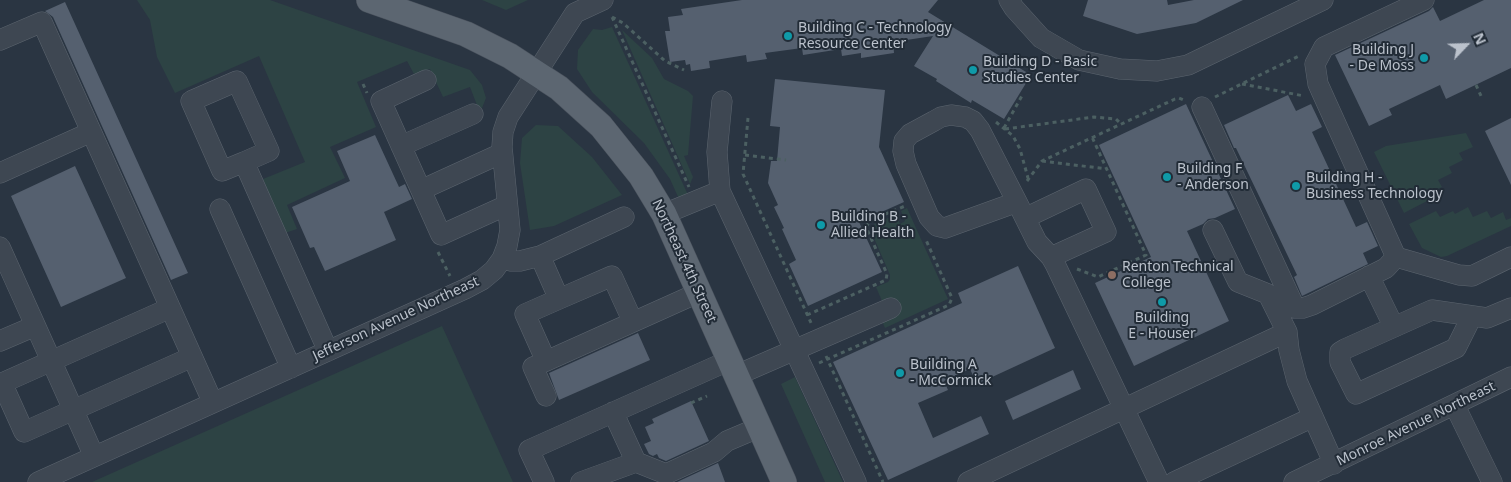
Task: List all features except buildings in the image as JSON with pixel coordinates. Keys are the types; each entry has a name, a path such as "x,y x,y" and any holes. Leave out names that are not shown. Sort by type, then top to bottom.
{"main road":[{"name":"Northeast 4th Street","path":"375,1 466,34 510,56 566,94 601,126 641,176 664,214 784,482"}],"street":[{"name":"Jefferson Avenue Northeast","path":"50,480 94,456 465,289 482,280 494,270 508,246 510,230 502,153 503,132 508,117 536,73 572,6 602,0"},
{"path":"1009,0 1041,38 1079,60 1120,69 1156,71 1188,65 1323,0"},
{"path":"1424,0 1324,47 1315,64 1316,74 1327,104 1396,257 1459,275 1472,276 1511,257"},
{"path":"0,40 42,22 213,403"},
{"path":"426,80 381,101 441,235 507,205"},
{"path":"237,81 268,151 244,162 222,171 191,101 237,81"},
{"path":"722,101 717,152 720,191 856,482"},
{"path":"968,482 1287,332 1295,308 1202,107"},
{"path":"401,146 473,114"},
{"path":"1051,257 1106,232 1086,189 1021,210 945,228 937,226 929,217 906,164 903,151 904,141 910,134 941,117 952,115 965,117 973,121 980,130 990,151 1021,210 1037,242 1051,257 1159,482"},
{"path":"0,173 91,132"},
{"path":"421,190 502,153"},
{"path":"244,162 328,351"},
{"path":"664,214 720,191"},
{"path":"220,209 291,368"},
{"path":"502,259 520,261 540,256 624,217"},
{"path":"1213,230 1238,282 1268,294 1287,332 1289,350 1297,381 1334,464"},
{"path":"0,247 94,456"},
{"path":"540,256 559,299"},
{"path":"1295,308 1312,305 1386,268 1396,257"},
{"path":"546,361 525,314 612,276 633,322"},
{"path":"1369,276 1394,327"},
{"path":"546,396 533,367 700,292"},
{"path":"170,308 2,383 20,424 24,432 192,357"},
{"path":"544,482 529,450 613,412 734,368 795,350 891,308"},
{"path":"1472,316 1456,348 1356,394 1340,362 1340,352 1432,310 1487,318 1511,308"},
{"path":"0,341 35,326"},
{"name":"Monroe Avenue Northeast","path":"1303,480 1511,378"},
{"path":"1455,406 1492,482"},
{"path":"613,412 636,462"},
{"path":"1174,482 1313,417"},
{"path":"581,482 636,462 666,474 714,452 727,441 760,427"}],"path":[{"path":"684,70 665,61 623,23 612,17 695,201"},
{"path":"1021,210 1028,178 1042,161 1179,98 1202,107 1212,98 1304,54 1319,54"},
{"path":"1241,84 1301,95 1327,104"},
{"path":"1476,85 1482,98"},
{"path":"990,151 1023,94"},
{"path":"1005,129 1094,117 1116,119 1121,124"},
{"path":"748,118 744,174 882,482"},
{"path":"745,155 786,160"},
{"path":"1042,161 1107,169"},
{"path":"808,315 886,280 887,274 866,227 868,222 921,199"},
{"path":"804,370 949,305 952,298 924,236"},
{"path":"692,403 707,396"}],"green space":[{"path":"137,0 270,0 470,70 482,85 486,98 480,113 470,87 443,97 430,69 414,74 407,61 357,82 376,127 330,147 345,178 287,205 297,229 285,233 263,179 305,162 259,56 175,93 157,57 150,20"},
{"path":"482,0 528,0 506,10"},
{"path":"612,27 688,195 679,199 670,179 644,143 592,92 577,69 578,50 593,29 602,30"},
{"path":"622,30 652,58 664,79 688,91 693,96 688,155 684,156 693,177 690,184"},
{"path":"536,125 558,126 592,157 622,195 554,226 530,230 520,163 522,138"},
{"path":"1466,133 1473,147 1459,153 1463,160 1449,167 1452,173 1438,180 1442,187 1429,193 1431,199 1404,213 1374,152 1386,146"},
{"path":"1468,207 1473,217 1487,211 1491,218 1503,212 1506,220 1511,218 1511,226 1447,256 1441,257 1422,248 1409,224 1436,211 1440,217 1453,211 1455,214"},
{"path":"907,208 948,299 885,328 882,321 896,315 888,298 882,301 876,287 888,282 890,275 871,231 875,223 877,226 883,224 882,221 896,214 900,224 905,221 901,211"},
{"path":"442,326 513,482 92,482"},
{"path":"795,377 843,482 825,482 781,384"}],"place":[{"name":"Building C - Technology Resource Center","path":"788,36"},
{"name":"Building J - De Moss","path":"1424,58"},
{"name":"Building D - Basic Studies Center","path":"973,70"},
{"name":"Building F - Anderson","path":"1167,177"},
{"name":"Building H - Business Technology","path":"1296,186"},
{"name":"Building B - Allied Health","path":"821,225"},
{"name":"Renton Technical College","path":"1112,275"},
{"name":"Building E - Houser","path":"1162,302"},
{"name":"Building A - McCormick","path":"900,373"}]}
